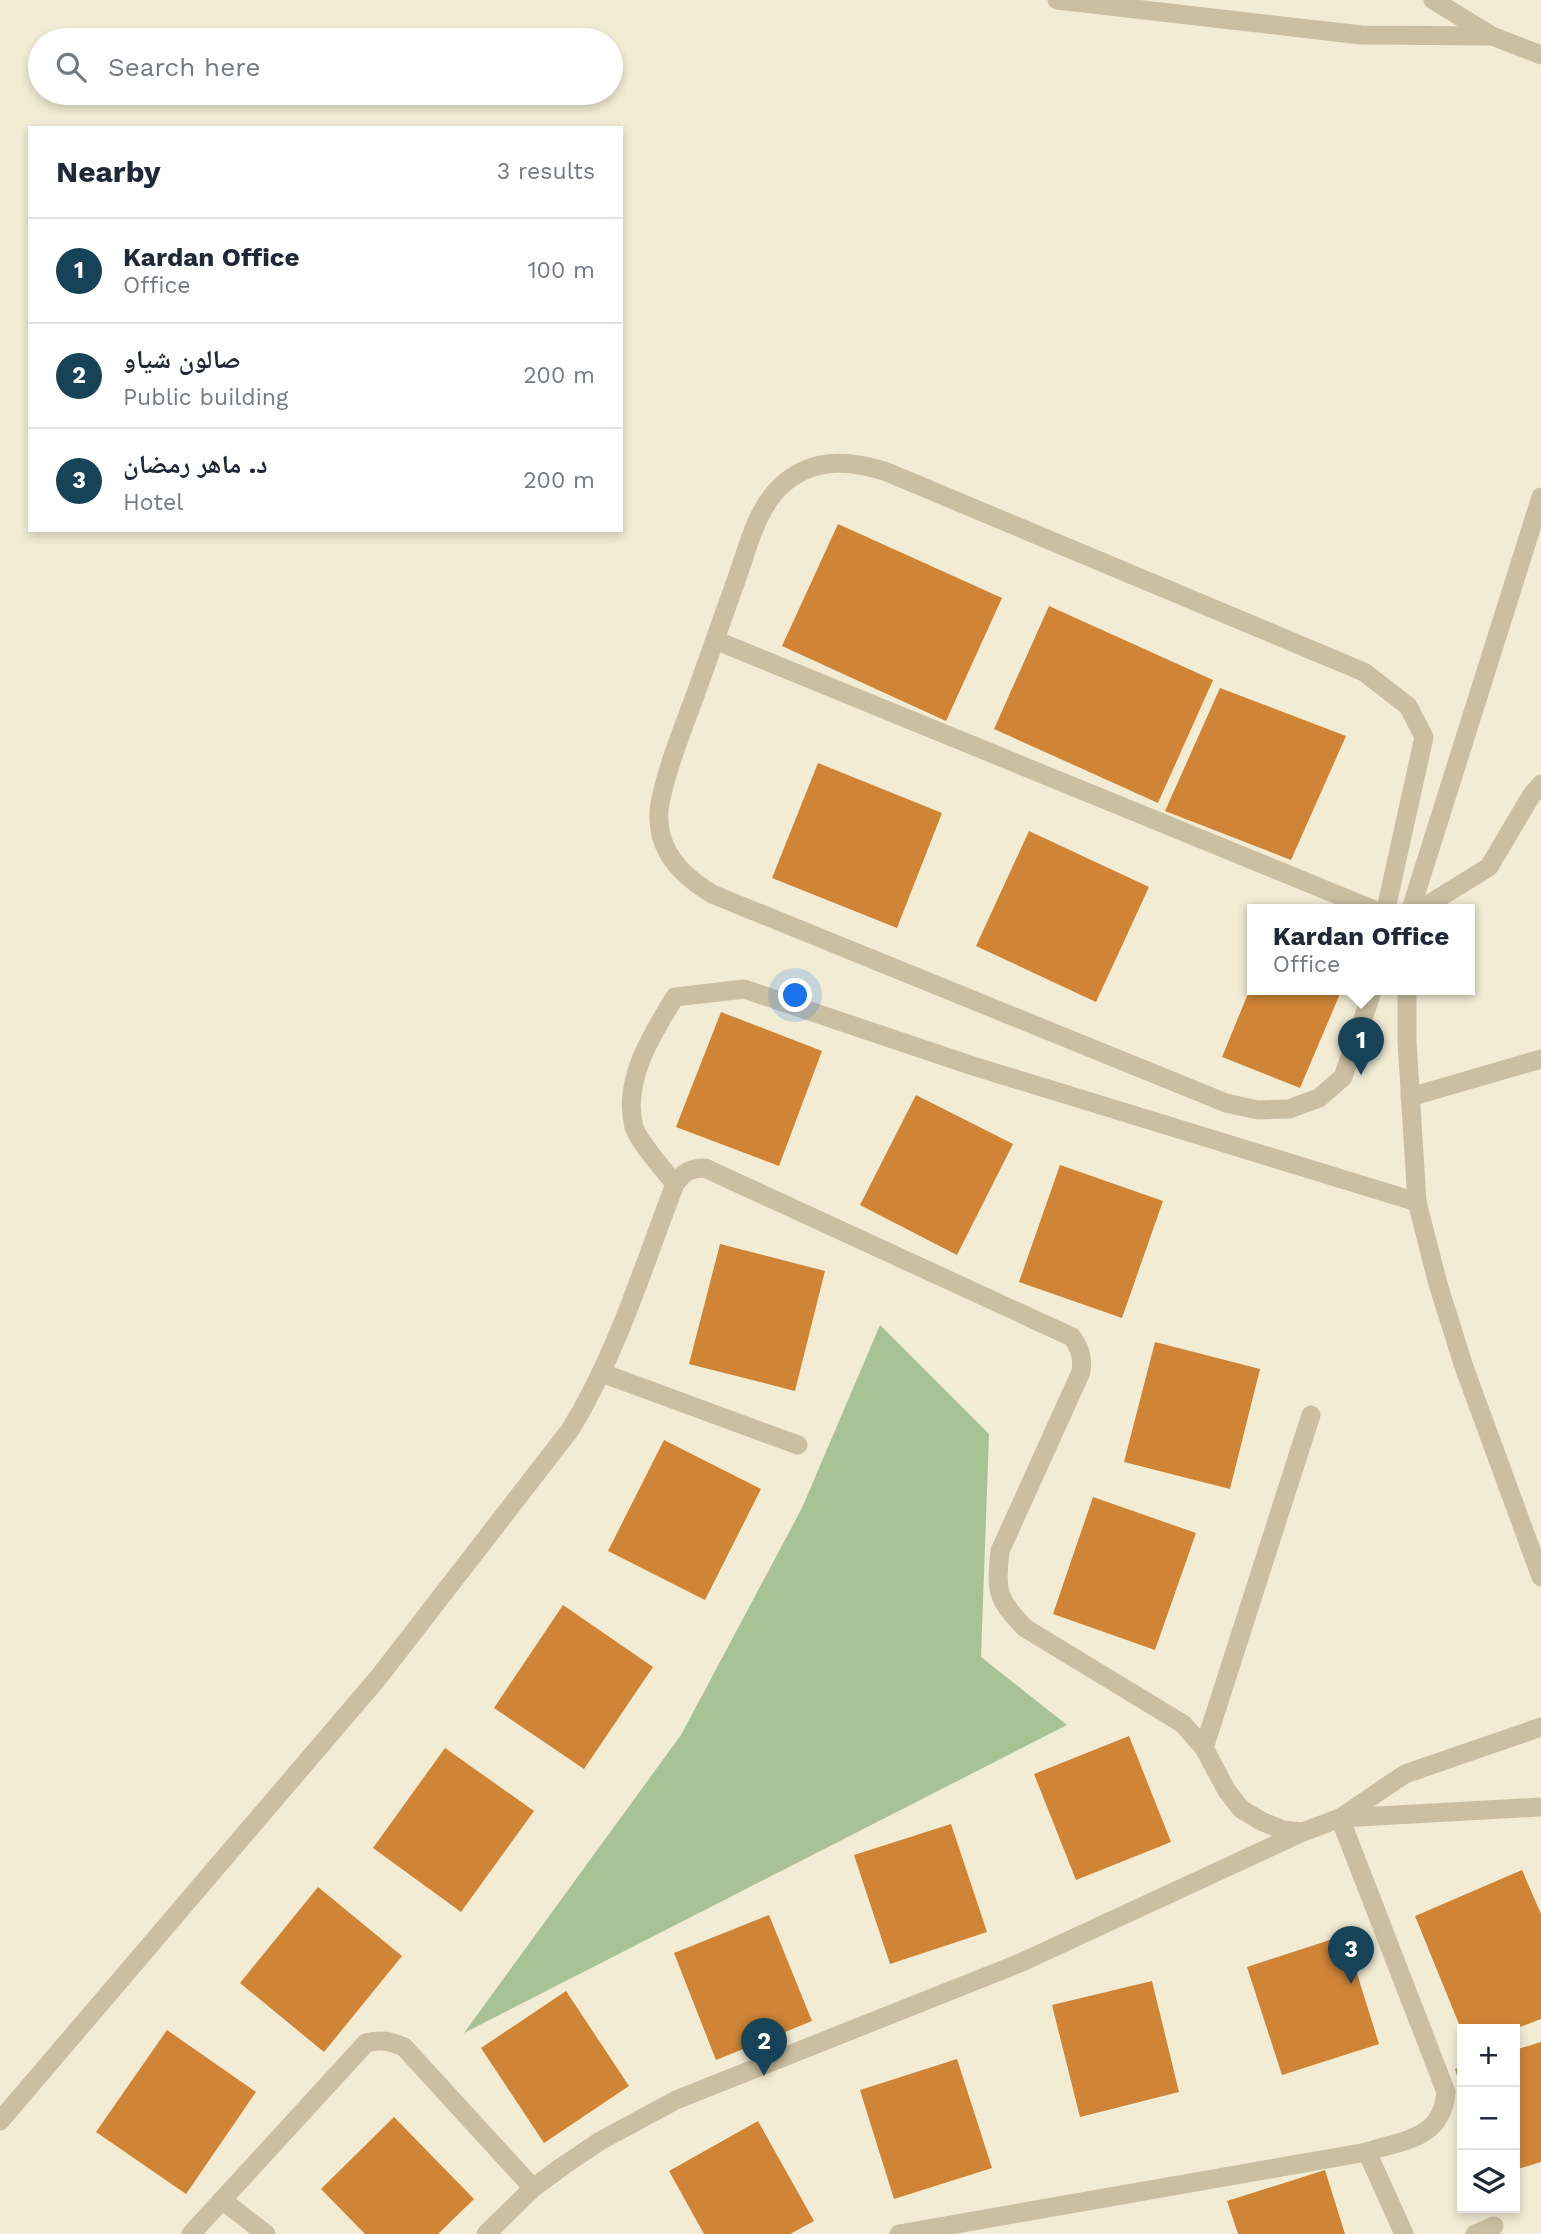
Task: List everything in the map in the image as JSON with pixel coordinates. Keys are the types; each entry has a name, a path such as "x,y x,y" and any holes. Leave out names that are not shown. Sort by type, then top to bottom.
{"street":[{"path":"1433,0 1492,36 1541,55"},
{"path":"1067,1 1361,35 1492,36"},
{"path":"1371,995 1343,1077 1320,1098 1289,1109 1258,1110 1226,1103 712,894 689,880 672,859 661,834 659,807 665,781 715,640 758,521 768,501 782,485 800,472 821,464 843,462 864,465 887,472 1364,672 1408,706 1424,737 1387,904"},
{"path":"1413,904 1541,497"},
{"path":"715,640 1359,904"},
{"path":"1429,904 1489,867 1531,796 1541,784"},
{"path":"675,1184 634,1129 630,1094 649,1038 675,997 744,989 973,1066 1417,1202"},
{"path":"1408,995 1407,1041 1417,1202 1438,1284 1464,1367 1541,1577"},
{"path":"1410,1097 1541,1059"},
{"path":"0,2121 378,1678 570,1430 602,1373 675,1184 683,1172 694,1168 705,1168 1072,1337 1079,1347 1081,1372 1000,1550 997,1582 1005,1607 1025,1628 1183,1724 1204,1748 1227,1791 1241,1809 1263,1822 1303,1832"},
{"path":"602,1373 798,1445"},
{"path":"1204,1748 1311,1415"},
{"path":"486,2234 533,2188 600,2141 677,2100 1020,1963 1303,1832 1340,1818 1405,1774 1541,1727"},
{"path":"1340,1818 1541,1807"},
{"path":"900,2234 1367,2152 1428,2132 1437,2123 1445,2108 1446,2092 1340,1818"},
{"path":"191,2234 366,2043 380,2039 404,2047 533,2188"},
{"path":"1367,2152 1404,2234"},
{"path":"222,2200 266,2234"},
{"path":"1475,2234 1494,2225"}],"green space":[{"path":"880,1325 989,1434 981,1657 1067,1725 464,2033 681,1735 802,1508"}],"building":[{"path":"838,524 1002,598 946,721 782,646"},
{"path":"1049,606 1213,680 1158,803 994,729"},
{"path":"1220,688 1346,736 1291,860 1165,811"},
{"path":"818,763 942,813 897,928 772,878"},
{"path":"1029,831 1149,887 1096,1002 976,946"},
{"path":"1247,995 1339,995 1300,1088 1222,1057"},
{"path":"721,1012 822,1051 779,1166 676,1127"},
{"path":"916,1095 1013,1144 957,1255 860,1205"},
{"path":"1060,1165 1163,1201 1122,1318 1019,1282"},
{"path":"720,1244 825,1271 795,1391 689,1364"},
{"path":"1155,1342 1260,1369 1230,1489 1124,1462"},
{"path":"664,1440 761,1489 705,1600 608,1551"},
{"path":"1093,1497 1196,1533 1155,1650 1053,1614"},
{"path":"563,1605 653,1667 584,1769 494,1708"},
{"path":"1129,1736 1171,1842 1076,1880 1034,1774"},
{"path":"445,1748 534,1811 461,1912 373,1848"},
{"path":"951,1824 987,1932 890,1964 854,1855"},
{"path":"1522,1870 1541,1914 1541,2019 1520,2027 1520,2024 1459,2024 1415,1916"},
{"path":"318,1887 402,1956 324,2052 240,1983"},
{"path":"769,1915 812,2021 716,2060 674,1953"},
{"path":"1345,1935 1379,2044 1282,2075 1247,1967"},
{"path":"1152,1981 1179,2092 1080,2117 1052,2005"},
{"path":"566,1991 629,2086 544,2143 481,2048"},
{"path":"167,2030 256,2092 186,2194 96,2132"},
{"path":"1541,2042 1541,2162 1520,2168 1520,2087 1520,2048"},
{"path":"957,2059 992,2168 894,2199 860,2090"},
{"path":"394,2117 474,2199 438,2234 365,2234 321,2189"},
{"path":"758,2121 814,2221 790,2234 704,2234 669,2171"},
{"path":"1325,2170 1345,2234 1238,2234 1227,2201"}],"place":[{"name":"Kardan Office","path":"1361,1075"},
{"name":"د. ماهر رمضان","path":"1351,1984"},
{"name":"صالون شياو","path":"764,2076"}]}
